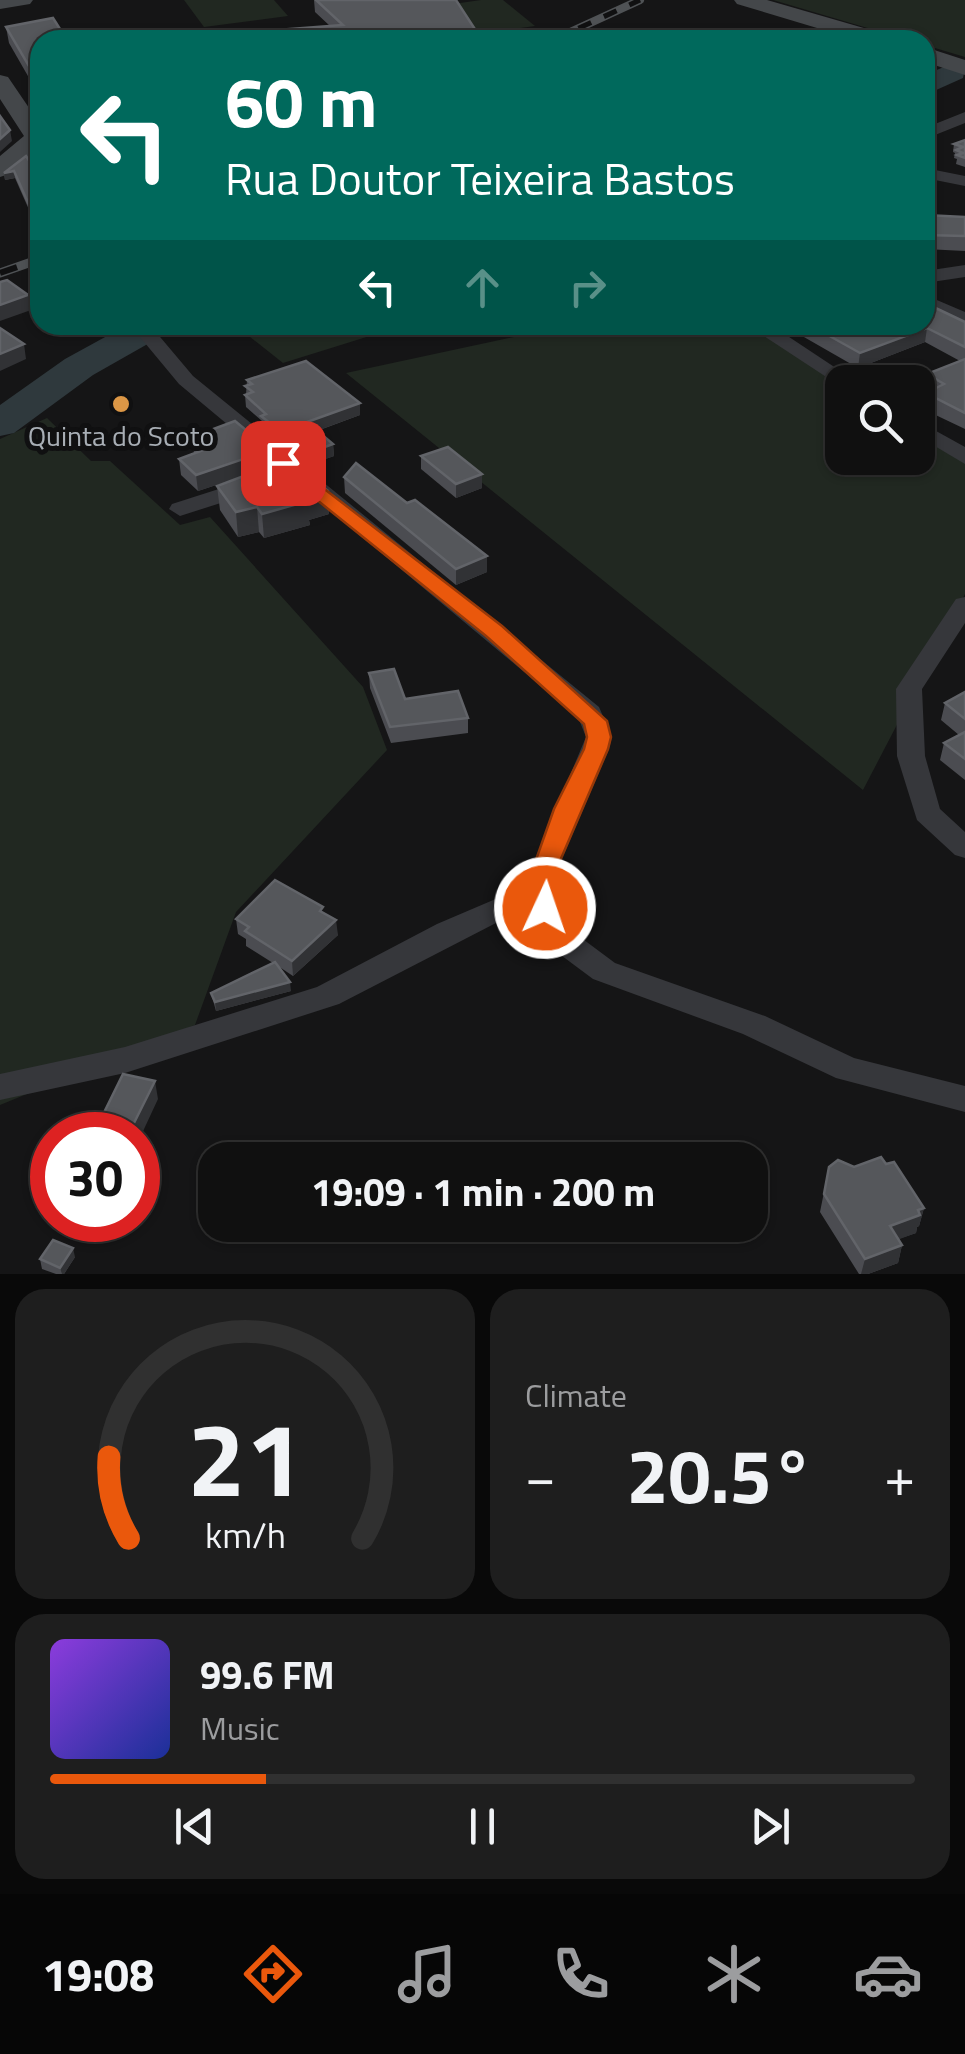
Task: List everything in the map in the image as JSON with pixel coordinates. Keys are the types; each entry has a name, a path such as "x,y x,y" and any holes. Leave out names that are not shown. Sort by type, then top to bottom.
{"main road":[{"path":"0,6 22,0"},
{"path":"744,0 846,30"},
{"path":"935,58 965,68"},
{"path":"2,87 30,123"},
{"path":"0,169 30,157"}],"street":[{"path":"935,130 965,117"},
{"path":"935,174 965,180"},
{"path":"935,276 965,271"},
{"path":"935,306 965,320"},
{"path":"0,1087 125,1060 328,996 448,932 508,906 534,888 544,873 599,737 595,721 480,620 186,380 150,335"},
{"path":"773,335 825,368"},
{"path":"935,438 965,457"},
{"path":"180,509 293,471"},
{"path":"965,604 909,690 912,756 928,812 965,848"},
{"path":"534,888 561,939 604,970 754,1025 846,1069 965,1099"}],"shaded area":[{"path":"184,0 274,0 288,16 204,27"},
{"path":"503,0 535,26 466,30 439,6"},
{"path":"773,0 965,0 965,57 935,48 935,30 874,30"},
{"path":"248,335 373,335 283,363"},
{"path":"523,335 785,335 830,365 825,365 825,475 935,475 935,436 965,456 965,594 863,790 346,373"},
{"path":"47,418 91,461 110,461 180,525 210,517 363,687 387,750 236,912 195,1025 0,1105 0,439"}],"building":[{"path":"316,0 456,0 476,30 278,30 343,25"},
{"path":"53,18 61,30 30,30 30,68 6,27"},
{"path":"0,116 10,130 0,139"},
{"path":"965,140 965,158 957,155 963,153 956,150 963,147 954,144"},
{"path":"26,156 30,162 30,205 14,171 4,173"},
{"path":"935,216 965,217 965,236 935,235"},
{"path":"7,280 28,295 0,305 0,282"},
{"path":"935,308 965,322 965,347 935,332"},
{"path":"0,328 24,344 0,354"},
{"path":"828,335 908,335 860,353"},
{"path":"965,359 965,413 935,398 935,388 944,384 935,379 935,371"},
{"path":"306,361 360,403 307,422 333,444 308,453 261,416 266,414 245,395 253,392 245,386 252,384 247,380"},
{"path":"235,421 270,450 196,475 179,459 206,449 192,437"},
{"path":"448,447 482,474 456,484 421,456"},
{"path":"289,459 327,490 305,497 308,501 262,514 257,507 236,512 217,486"},
{"path":"356,463 407,503 415,500 487,556 456,569 344,477"},
{"path":"394,669 405,699 458,691 468,718 390,727 369,673"},
{"path":"965,692 965,719 945,703"},
{"path":"965,732 965,759 944,743"},
{"path":"275,880 323,907 320,911 336,920 292,961 245,931 249,927 236,919"},
{"path":"275,962 290,982 215,1002 211,993"},
{"path":"123,1074 155,1081 140,1112 104,1112"},
{"path":"881,1157 886,1164 894,1162 924,1208 918,1210 920,1215 890,1226 902,1245 865,1259 824,1194 829,1167 838,1160 854,1167"},
{"path":"52,1242 73,1248 60,1268 40,1259"}],"waterway":[{"path":"935,81 953,72"},
{"path":"0,424 79,367 136,335"}],"railway":[{"path":"575,30 640,0"},
{"path":"0,273 30,262"}],"place":[{"name":"Quinta do Scoto","path":"121,404"}],"route":[{"path":"283,463 494,631 595,721 599,737 596,749 567,809 544,873 534,888 545,908"}]}
